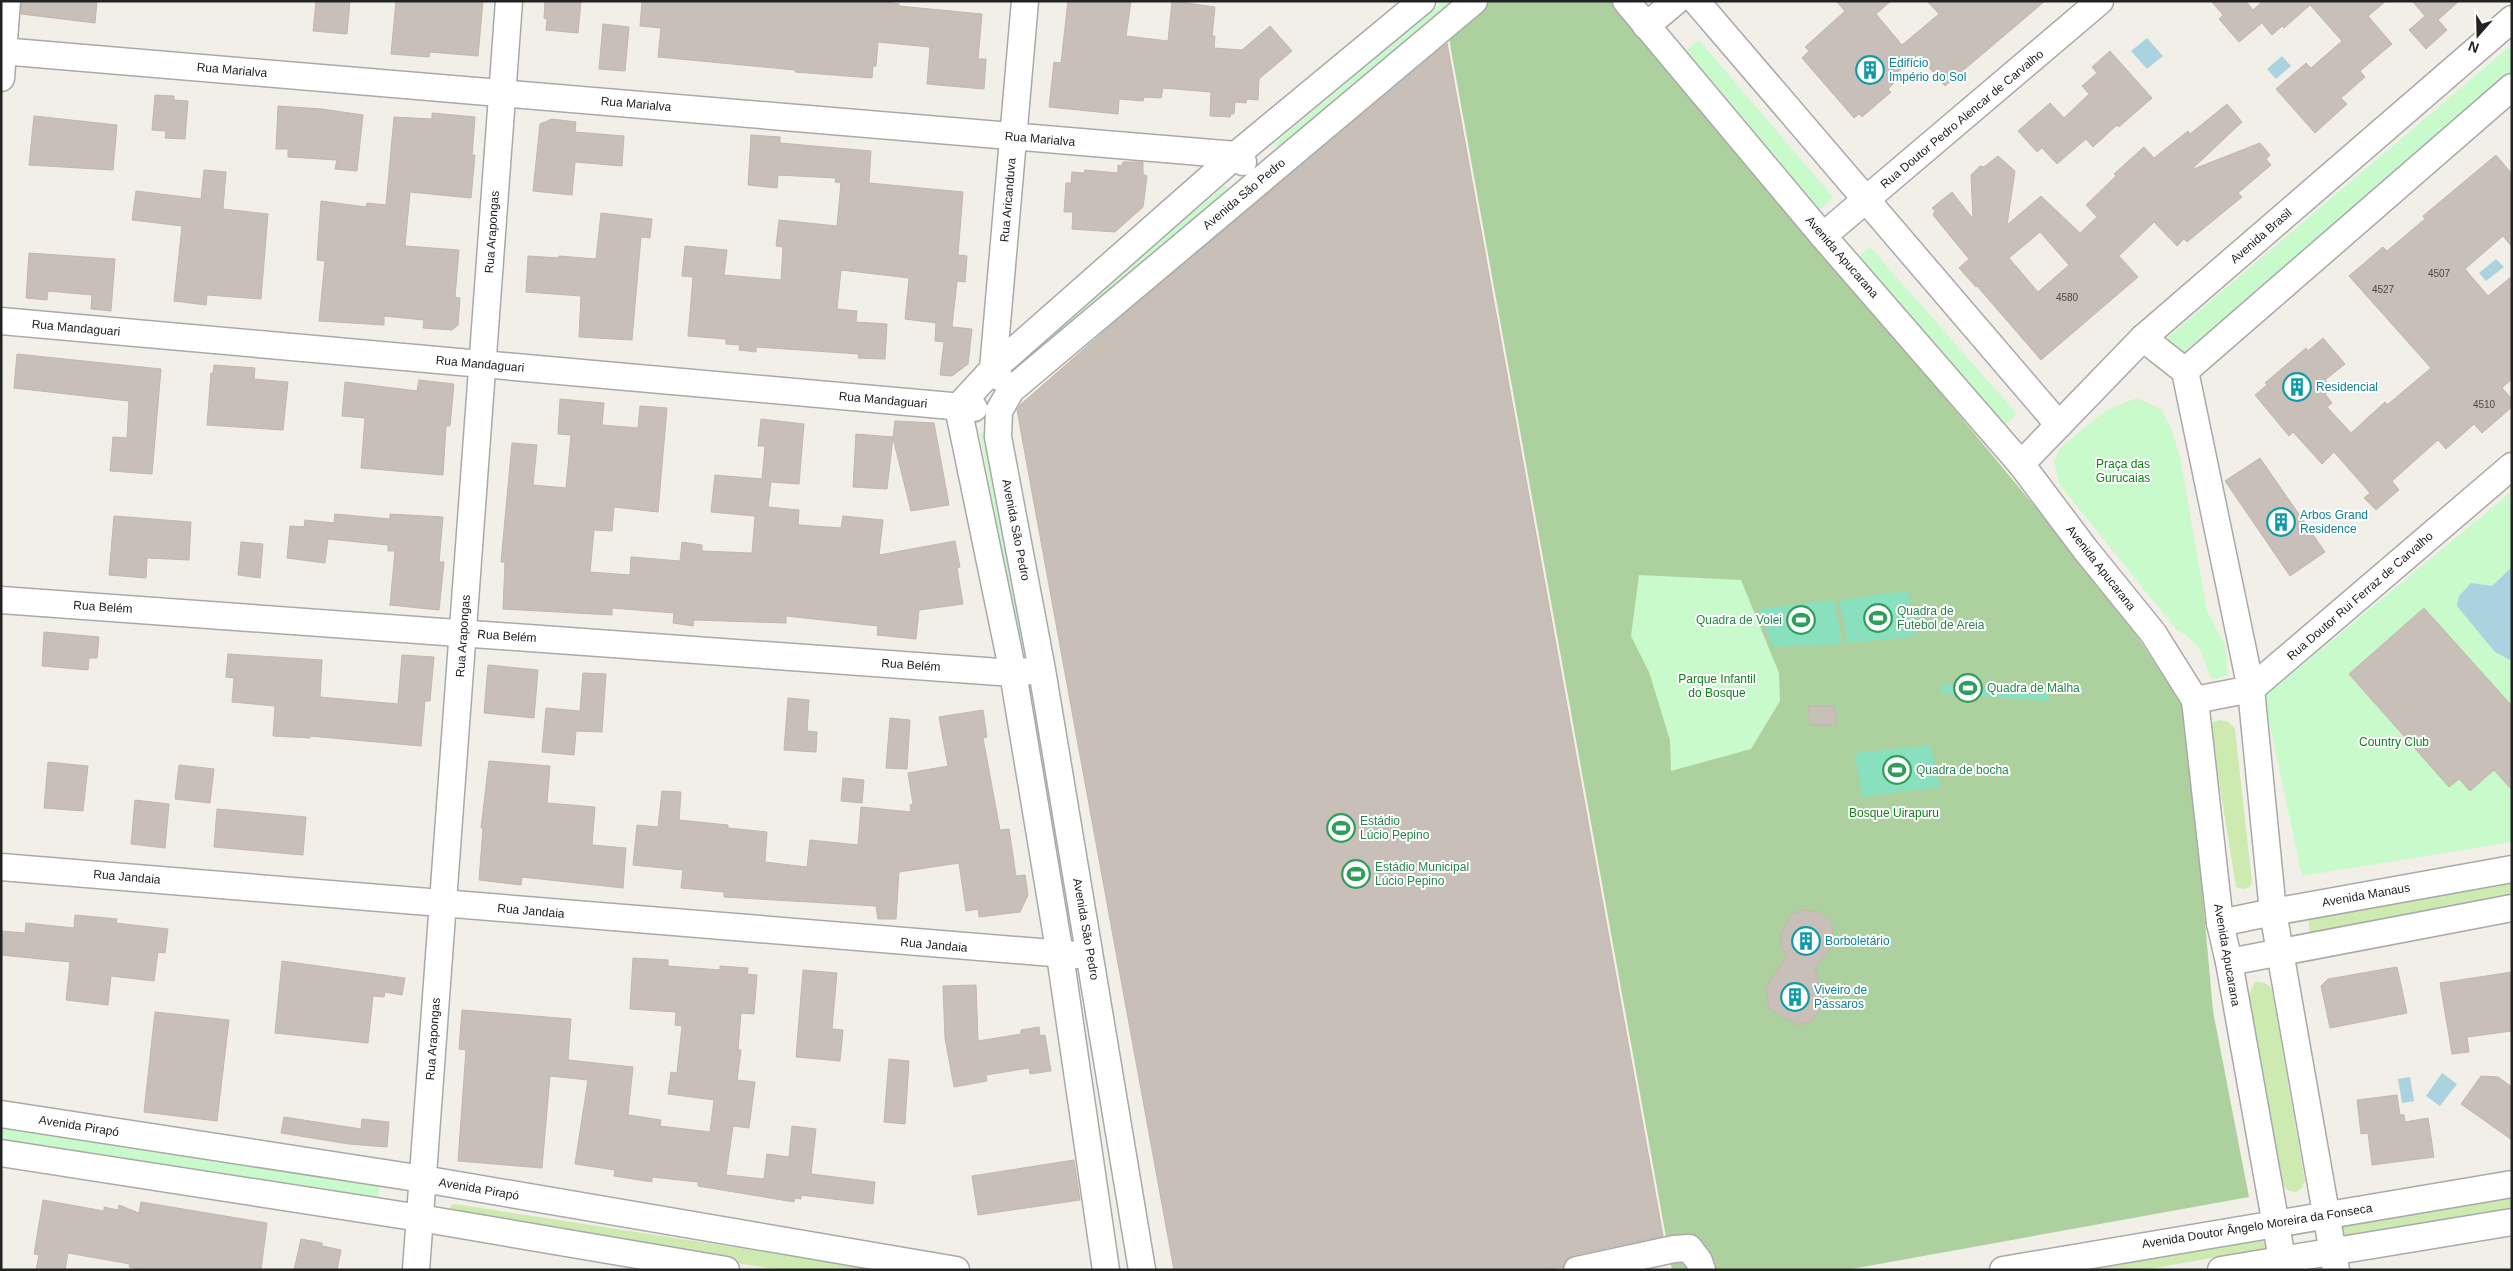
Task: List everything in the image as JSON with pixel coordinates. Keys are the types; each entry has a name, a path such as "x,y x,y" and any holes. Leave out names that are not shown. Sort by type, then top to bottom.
{"street":[{"path":"1,78 7,1"},
{"name":"Rua Arapongas","path":"416,1270 509,1"},
{"name":"Rua Aricanduva","path":"993,369 1025,1"},
{"path":"1106,1270 1060,955 1013,672 958,407 993,369 1236,155 1422,1"},
{"name":"Avenida São Pedro","path":"1142,1270 1042,670 998,438 1005,401 1042,365 1474,1"},
{"name":"Avenida Apucarana","path":"1626,1 1823,236 2021,464 2084,548 2153,634 2195,700 2220,923 2229,962 2283,1265"},
{"path":"1646,26 1676,1"},
{"path":"1696,1 2059,425"},
{"name":"Rua Doutor Pedro Alencar de Carvalho","path":"1823,236 2100,1"},
{"name":"Avenida Brasil","path":"2021,464 2143,338 2512,19"},
{"name":"Rua Marialva","path":"2,51 1236,155"},
{"path":"2185,371 2512,87"},
{"path":"1236,155 1261,179"},
{"name":"Rua Mandaguari","path":"1,321 958,407 1005,401"},
{"path":"2143,338 2185,371 2251,689 2273,912 2334,1260"},
{"path":"1021,344 1026,358 1042,365"},
{"path":"993,369 1005,401"},
{"name":"Rua Doutor Rui Ferraz de Carvalho","path":"2195,700 2251,689 2512,466"},
{"name":"Rua Belém","path":"1,600 1013,672 1042,670"},
{"name":"Rua Jandaia","path":"1,867 1060,955 1091,955"},
{"name":"Avenida Manaus","path":"2220,923 2512,869"},
{"path":"2229,962 2512,908"},
{"name":"Avenida Pirapó","path":"1,1114 423,1179 956,1270"},
{"path":"1,1153 420,1218 726,1270"},
{"name":"Avenida Doutor Ângelo Moreira da Fonseca","path":"2003,1270 2275,1222 2512,1184"},
{"path":"2221,1270 2334,1260 2512,1222"},
{"path":"1577,1270 1674,1249 1689,1248 1699,1261 1702,1270"}],"green space":[{"path":"1444,1 1454,1 1278,147 1274,144"},
{"name":"Bosque Uirapuru","path":"1485,1 1616,1 2099,584 2139,639 2186,711 2213,1011 2249,1197 1846,1270 1672,1270 1448,33"},
{"path":"1699,40 1833,197 1819,210 1685,52"},
{"path":"2509,47 2512,50 2512,73 2180,355 2166,339"},
{"path":"1225,186 1235,199 1047,356 1037,343"},
{"path":"1870,247 2017,414 2005,425 1857,258"},
{"name":"Praça das Gurucaias","path":"2137,398 2161,409 2171,428 2180,457 2207,611 2225,645 2228,675 2217,679 2210,677 2205,661 2195,644 2177,630 2059,484 2054,461 2060,448 2108,409"},
{"path":"993,430 1030,636 1017,638 980,433"},
{"name":"Country Club","path":"2512,491 2512,842 2302,876 2264,697"},
{"name":"Parque Infantil do Bosque","path":"1639,575 1741,580 1779,673 1780,701 1751,749 1671,771 1670,740 1649,672 1631,636"},
{"name":"Quadra de Futebol de Areia","path":"1908,591 1917,636 1848,643 1839,600"},
{"name":"Quadra de Volei","path":"1834,600 1842,644 1773,647 1759,609"},
{"name":"Quadra de Malha","path":"1941,684 2048,693 2049,701 1941,693"},
{"path":"1043,702 1081,924 1069,926 1031,704"},
{"path":"2219,720 2229,722 2235,729 2252,882 2250,887 2243,889 2236,887 2211,731 2213,722"},
{"name":"Quadra de bocha","path":"1931,745 1940,787 1862,797 1855,753"},
{"path":"2512,882 2512,896 2310,933 2308,918"},
{"path":"2255,982 2265,983 2272,990 2305,1181 2302,1188 2296,1192 2289,1191 2282,1185 2249,994"},
{"path":"1,1123 381,1181 378,1197 1,1139"},
{"path":"2512,1196 2512,1209 2342,1237 2340,1225"},
{"path":"455,1204 883,1270 781,1270 639,1248 450,1212 451,1205"},
{"path":"2267,1234 2269,1248 2143,1270 2058,1270"}],"water":[{"path":"2147,38 2163,56 2147,69 2131,51"},
{"path":"2282,56 2291,66 2276,79 2267,69"},
{"path":"2496,259 2504,267 2486,281 2479,273"},
{"path":"2512,567 2512,661 2495,652 2457,606 2459,596 2471,583 2492,586"},
{"path":"2442,1073 2457,1084 2440,1106 2426,1096"},
{"path":"2410,1077 2414,1101 2402,1103 2398,1079"}],"building":[{"path":"22,1 97,1 95,23 21,14"},
{"path":"316,1 350,1 347,34 313,31"},
{"path":"396,1 483,1 478,56 430,52 429,57 391,54"},
{"path":"545,1 581,1 578,33 546,30 547,19 544,18"},
{"path":"642,1 883,1 899,4 899,6 982,14 978,59 986,59 984,89 927,84 930,47 878,42 876,66 873,66 872,78 795,72 795,70 658,57 661,28 640,26"},
{"path":"1068,1 1131,1 1126,36 1168,41 1172,1 1215,7 1212,36 1215,36 1214,48 1242,50 1270,26 1292,51 1259,79 1258,100 1247,99 1246,103 1235,102 1234,114 1231,114 1230,117 1210,116 1211,92 1163,88 1161,98 1144,97 1143,101 1119,99 1118,114 1049,107 1054,62 1061,63"},
{"path":"1836,1 1891,1 1876,14 1902,45 1939,14 1927,1 2045,1 1945,86 1918,55 1892,77 1895,82 1888,89 1891,92 1862,117 1859,114 1854,118 1802,58 1809,51 1805,47 1845,11"},
{"path":"2211,1 2246,1 2253,10 2263,1 2386,1 2368,16 2392,44 2360,71 2365,77 2341,98 2347,104 2315,133 2276,89 2306,63 2311,68 2342,41 2310,5 2284,28 2282,26 2272,35 2262,23 2239,42 2219,19 2223,15"},
{"path":"2412,1 2459,1 2438,20 2447,30 2426,49 2409,30 2425,16"},
{"path":"603,24 629,27 625,71 599,69"},
{"name":"Estádio Lúcio Pepino","path":"1447,43 1663,1236 1574,1255 1567,1259 1563,1267 1545,1270 1174,1270 1017,410 1020,405 1116,321"},
{"path":"2110,51 2152,98 2119,127 2117,125 2093,147 2086,139 2057,164 2042,148 2037,152 2018,131 2050,103 2064,118 2089,94 2082,86 2097,73 2092,67"},
{"path":"155,95 174,96 174,100 188,101 185,139 165,138 166,131 152,130"},
{"path":"2227,104 2242,122 2191,170 2260,143 2270,155 2266,159 2271,165 2238,193 2242,197 2187,242 2184,239 2177,246 2154,222 2119,256 2138,277 2041,360 1959,268 1969,259 1933,215 1935,211 1932,208 1952,192 1973,219 1971,175 1980,166 1984,167 1998,156 2015,171 2007,225 2041,196 2080,233 2097,217 2086,205 2116,176 2114,174 2144,147 2154,158 2188,131 2190,134","holes":["2040,232 2069,265 2038,292 2009,258"]},
{"path":"278,106 322,109 363,115 357,171 335,169 337,160 288,157 288,149 276,149"},
{"path":"432,113 475,117 472,155 475,155 471,198 410,192 405,246 459,250 455,297 460,298 458,325 452,330 423,328 424,320 384,316 384,325 319,321 325,261 317,260 321,201 366,207 367,203 386,205 394,117 432,119"},
{"path":"34,116 117,125 113,170 29,165"},
{"path":"552,119 576,122 575,132 624,136 622,166 575,162 572,195 533,191 540,124"},
{"path":"751,135 780,137 780,143 871,151 869,183 963,192 958,255 967,256 965,282 957,281 952,327 972,329 968,364 952,376 940,375 944,342 935,341 936,323 905,319 909,278 841,270 837,309 857,311 856,322 887,324 885,359 858,358 859,354 756,347 756,352 739,350 740,345 726,344 726,339 688,336 693,277 682,276 685,246 727,250 724,275 781,280 783,247 776,246 779,220 837,226 841,183 835,182 836,178 778,175 777,188 748,185"},
{"path":"2496,155 2512,174 2512,247 2503,236 2465,269 2488,296 2512,276 2512,379 2502,388 2512,399 2512,407 2482,433 2474,424 2446,449 2438,440 2392,481 2399,490 2376,510 2364,498 2370,493 2334,452 2322,464 2293,432 2289,436 2255,395 2267,385 2265,383 2306,348 2308,351 2323,338 2345,364 2325,380 2332,389 2325,394 2332,403 2327,407 2351,433 2385,402 2387,405 2431,368 2349,276 2383,247 2387,251 2425,219 2423,216"},
{"path":"1123,162 1143,162 1143,174 1147,176 1143,207 1115,232 1072,229 1073,212 1064,212 1066,183 1071,183 1072,172 1084,173 1085,170 1118,173 1118,165 1121,166"},
{"path":"204,170 226,172 223,209 268,214 261,299 207,295 206,305 174,301 182,226 132,220 136,191 201,199"},
{"path":"601,213 652,219 650,238 641,237 632,340 579,337 581,296 526,292 528,256 596,259"},
{"path":"29,253 115,259 111,311 91,309 92,295 48,291 47,300 26,298"},
{"path":"17,354 161,369 152,474 110,471 113,437 127,438 129,401 14,388"},
{"path":"214,365 255,368 254,379 288,382 283,430 207,425 211,373 213,373"},
{"path":"419,380 454,384 450,426 446,426 443,475 361,468 365,418 342,416 345,382 417,391"},
{"path":"560,399 604,403 602,425 638,428 640,406 667,408 658,512 614,507 612,531 594,530 590,572 630,575 631,557 680,561 682,542 702,545 702,551 752,553 755,516 711,512 715,475 762,479 765,446 758,446 761,419 804,424 799,484 771,482 768,507 799,510 798,525 841,528 843,516 883,520 879,555 955,541 960,567 957,568 963,604 919,610 916,639 877,635 878,626 786,616 786,623 694,620 693,626 673,623 674,613 612,608 612,615 503,609 505,562 501,562 512,443 537,445 533,485 566,488 571,435 558,434"},
{"path":"895,421 934,423 949,505 911,511 893,438"},
{"path":"856,434 893,437 887,489 853,487"},
{"name":"Arbos Grand Residence","path":"2260,458 2325,552 2290,576 2225,481"},
{"path":"335,514 390,519 390,514 443,517 439,562 444,562 439,610 390,605 395,551 388,551 388,545 328,539 325,563 287,558 290,526 304,527 305,520 334,523"},
{"path":"114,516 191,522 189,560 147,558 146,578 109,575"},
{"path":"241,542 263,544 260,578 238,575"},
{"path":"2424,608 2512,706 2512,790 2494,770 2470,791 2459,779 2449,787 2349,674"},
{"path":"44,632 99,637 97,658 89,658 88,670 42,666"},
{"path":"228,654 322,660 320,697 398,704 402,655 434,657 430,701 425,701 421,746 310,736 310,738 273,736 275,706 232,702 234,678 226,677"},
{"path":"488,665 538,670 534,718 484,713"},
{"path":"583,673 606,674 602,732 576,731 574,755 542,752 546,708 580,711"},
{"path":"788,698 809,700 807,731 817,732 816,752 784,750"},
{"path":"1808,706 1834,706 1837,725 1810,725"},
{"path":"983,710 987,737 983,738 1000,830 1009,829 1016,876 1025,875 1028,895 1020,912 979,917 978,909 966,911 959,863 899,872 896,919 878,919 876,906 724,897 724,892 681,888 683,870 633,865 637,825 658,827 662,791 681,792 679,820 728,825 728,828 767,832 765,862 807,867 810,840 858,845 861,807 911,812 910,805 913,804 908,773 948,766 939,717"},
{"path":"890,718 910,720 907,769 886,768"},
{"path":"489,761 550,766 547,803 595,807 592,845 626,848 623,888 522,877 521,885 479,880 483,828 481,828"},
{"path":"48,762 88,766 83,811 44,808"},
{"path":"179,765 214,769 210,803 175,799"},
{"path":"843,778 864,780 862,803 841,801"},
{"path":"135,800 169,804 165,848 131,844"},
{"path":"217,809 306,817 303,855 214,847"},
{"path":"1803,910 1819,912 1831,921 1833,931 1830,949 1815,968 1824,1005 1811,1022 1798,1025 1769,1009 1766,988 1787,955 1781,948 1781,933 1791,914"},
{"path":"75,915 117,919 116,923 168,929 165,953 158,952 154,981 111,976 108,1005 66,1000 70,962 1,955 1,931 25,933 26,923 74,928"},
{"path":"633,958 668,960 668,966 720,970 720,966 748,968 747,974 757,975 754,1014 741,1013 738,1050 741,1050 737,1080 755,1082 749,1128 733,1126 726,1175 764,1179 767,1154 789,1157 792,1126 816,1129 811,1174 875,1182 873,1204 801,1195 801,1199 795,1198 794,1202 698,1186 698,1182 652,1177 652,1182 614,1176 615,1170 575,1164 588,1080 550,1076 542,1168 458,1161 466,1050 459,1049 462,1010 571,1019 568,1060 633,1067 628,1115 661,1120 660,1126 710,1132 714,1100 668,1094 671,1072 677,1073 682,1026 675,1025 676,1012 630,1009"},
{"path":"282,961 405,978 402,995 385,992 384,997 373,996 368,1043 275,1033"},
{"path":"2397,967 2407,1013 2330,1028 2321,986 2328,979"},
{"path":"803,970 837,973 832,1029 843,1030 840,1061 796,1057"},
{"path":"2512,972 2512,1031 2467,1037 2469,1052 2452,1054 2440,983"},
{"path":"976,985 978,1041 1021,1034 1021,1030 1039,1027 1040,1036 1045,1035 1051,1071 1030,1074 1029,1068 986,1075 987,1081 954,1087 945,1038 943,986"},
{"path":"155,1012 229,1020 217,1121 144,1112"},
{"path":"889,1059 909,1061 905,1124 884,1122"},
{"path":"2481,1076 2498,1077 2512,1087 2512,1140 2461,1104"},
{"path":"2397,1095 2400,1115 2404,1115 2405,1122 2428,1118 2434,1157 2372,1165 2368,1133 2361,1134 2357,1100"},
{"path":"284,1117 361,1129 362,1119 389,1122 387,1147 349,1144 281,1133"},
{"path":"1074,1160 1080,1200 978,1215 972,1176"},
{"path":"43,1200 104,1211 104,1207 118,1210 119,1205 139,1213 141,1202 267,1223 261,1270 145,1270 129,1267 130,1264 68,1253 65,1270 36,1270 39,1255 34,1254"},
{"path":"301,1239 322,1243 322,1246 341,1250 337,1270 294,1270"}],"place":[{"name":"Edifício Império do Sol","path":"1870,70"},
{"name":"Residencial","path":"2297,387"},
{"name":"Arbos Grand Residence","path":"2281,522"},
{"name":"Quadra de Futebol de Areia","path":"1878,618"},
{"name":"Quadra de Volei","path":"1801,620"},
{"name":"Quadra de Malha","path":"1968,688"},
{"name":"Quadra de bocha","path":"1897,770"},
{"name":"Estádio Lúcio Pepino","path":"1341,828"},
{"name":"Estádio Municipal Lúcio Pepino","path":"1356,874"},
{"name":"Borboletário","path":"1806,941"},
{"name":"Viveiro de Pássaros","path":"1795,997"}]}
